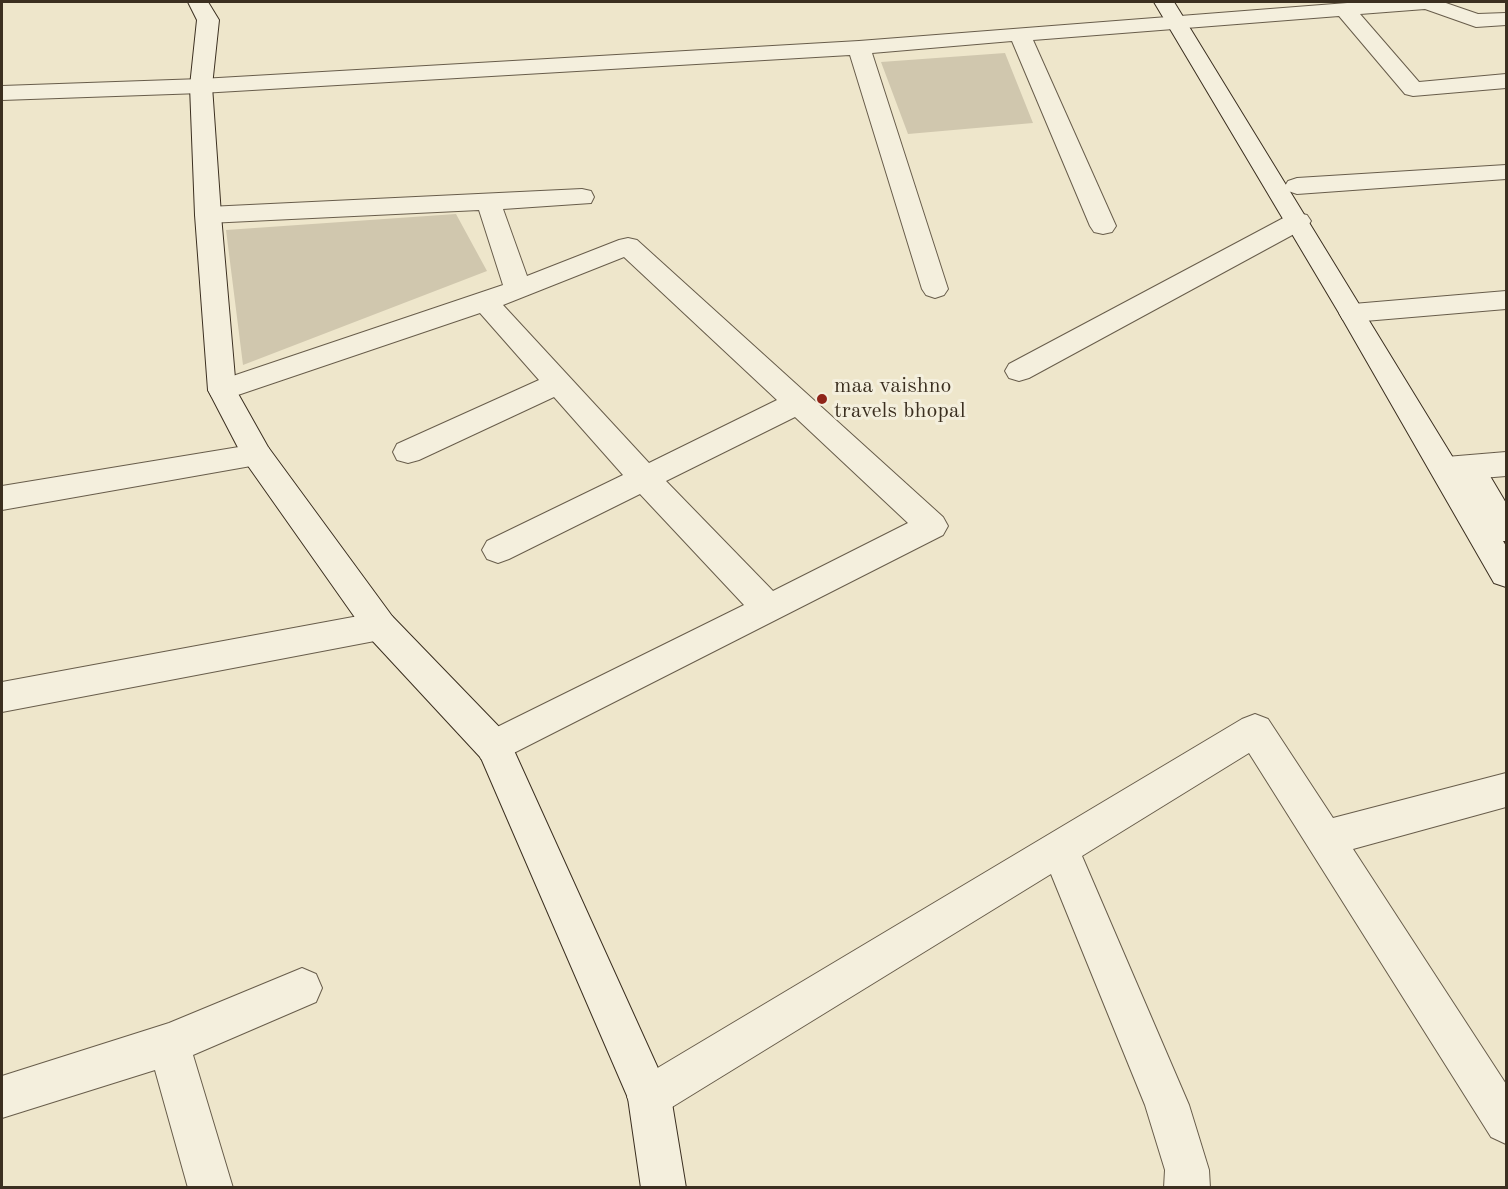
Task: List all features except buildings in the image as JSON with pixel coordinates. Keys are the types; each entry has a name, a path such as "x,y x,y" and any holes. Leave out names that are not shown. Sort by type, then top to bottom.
{"street":[{"path":"198,2 208,20 201,86 208,215 222,390 257,454 380,626 494,747 650,1097 664,1188"},
{"path":"3,98 859,48 1020,34 1178,11 1345,10 1427,3 1476,21 1506,19"},
{"path":"1345,10 1413,89 1506,81"},
{"path":"1178,11 1297,186 1364,312 1457,468 1506,574"},
{"path":"1178,11 1298,221 1364,312"},
{"path":"1020,34 1103,226"},
{"path":"859,48 936,289"},
{"path":"1297,186 1506,172"},
{"path":"208,215 582,197"},
{"path":"489,202 518,289"},
{"path":"1019,371 1298,221"},
{"path":"222,390 485,302 628,246 932,526 494,747"},
{"path":"1364,312 1506,300"},
{"path":"485,302 645,479 768,608"},
{"path":"408,452 558,383"},
{"path":"498,550 798,403"},
{"path":"2,498 257,454"},
{"path":"1457,468 1506,464"},
{"path":"1457,468 1506,529"},
{"path":"2,697 380,626"},
{"path":"650,1097 1256,730 1506,1122"},
{"path":"1325,838 1506,790"},
{"path":"1060,849 1167,1105 1187,1170 1187,1188"},
{"path":"2,1097 169,1044 302,988"},
{"path":"169,1044 211,1188"}],"shaded area":[{"path":"1005,53 1033,123 908,134 881,62"},
{"path":"456,214 487,271 243,365 226,230"}],"place":[{"name":"maa vaishno travels bhopal","path":"822,399"}]}
